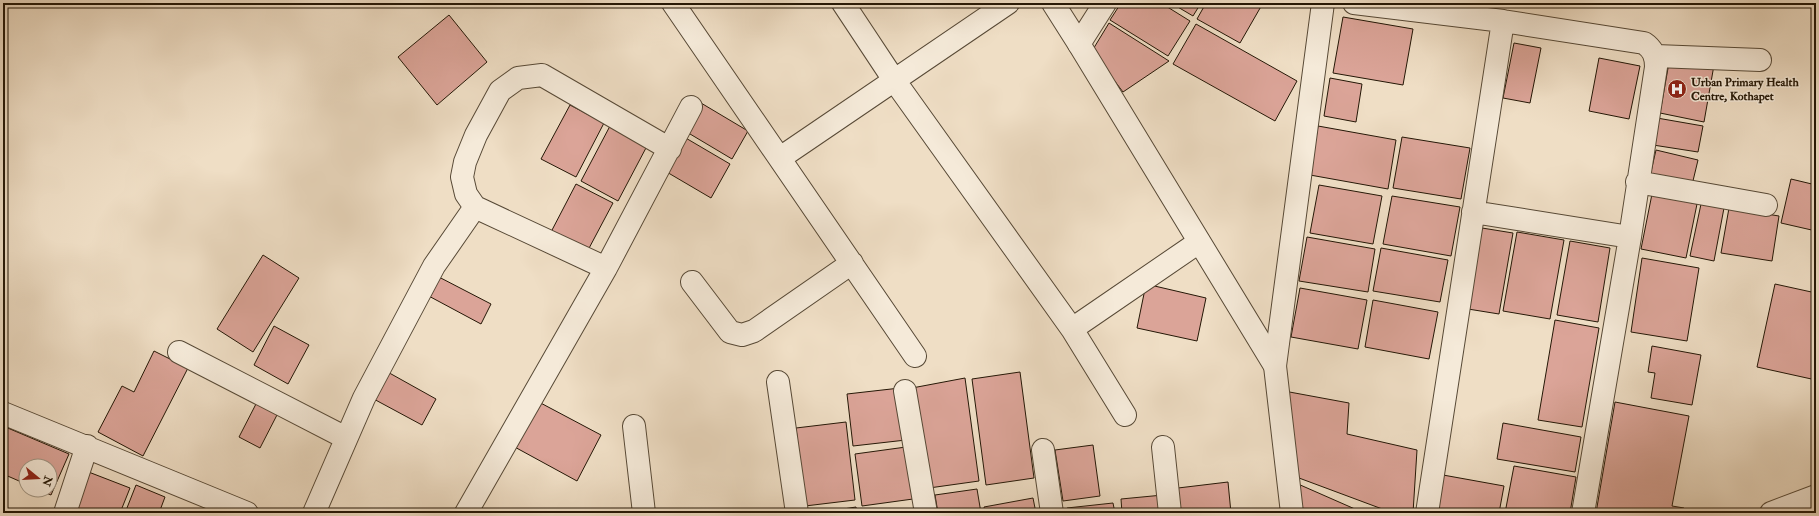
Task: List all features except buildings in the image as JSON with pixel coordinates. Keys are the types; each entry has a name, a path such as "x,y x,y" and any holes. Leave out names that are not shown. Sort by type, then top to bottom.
{"street":[{"path":"673,3 915,356"},
{"path":"843,3 894,80 1072,329 1125,415"},
{"path":"780,158 1008,3"},
{"path":"1053,3 1275,366"},
{"path":"1079,44 1105,3"},
{"path":"1292,513 1275,366 1323,3"},
{"path":"1354,3 1503,21 1644,43 1650,47 1656,56 1656,67 1637,182 1630,237 1583,513"},
{"path":"1427,513 1503,21"},
{"path":"1656,56 1760,60"},
{"path":"606,268 475,207 466,194 462,177 465,162 476,136 500,91 518,78 542,75 670,149"},
{"path":"466,513 606,268 691,107"},
{"path":"1637,182 1766,205"},
{"path":"314,513 364,398 434,266 475,207"},
{"path":"1473,212 1630,237"},
{"path":"1072,329 1199,242"},
{"path":"692,282 730,332 742,335 754,331 852,263"},
{"path":"179,352 346,438"},
{"path":"778,382 797,513"},
{"path":"905,391 926,513"},
{"path":"3,412 247,513"},
{"path":"634,426 644,513"},
{"path":"65,513 87,446"},
{"path":"1163,447 1170,513"},
{"path":"1043,450 1052,513"},
{"path":"1771,513 1816,496"}],"place":[{"name":"Urban Primary Health Centre, Kothapet","path":"1677,89"}]}
